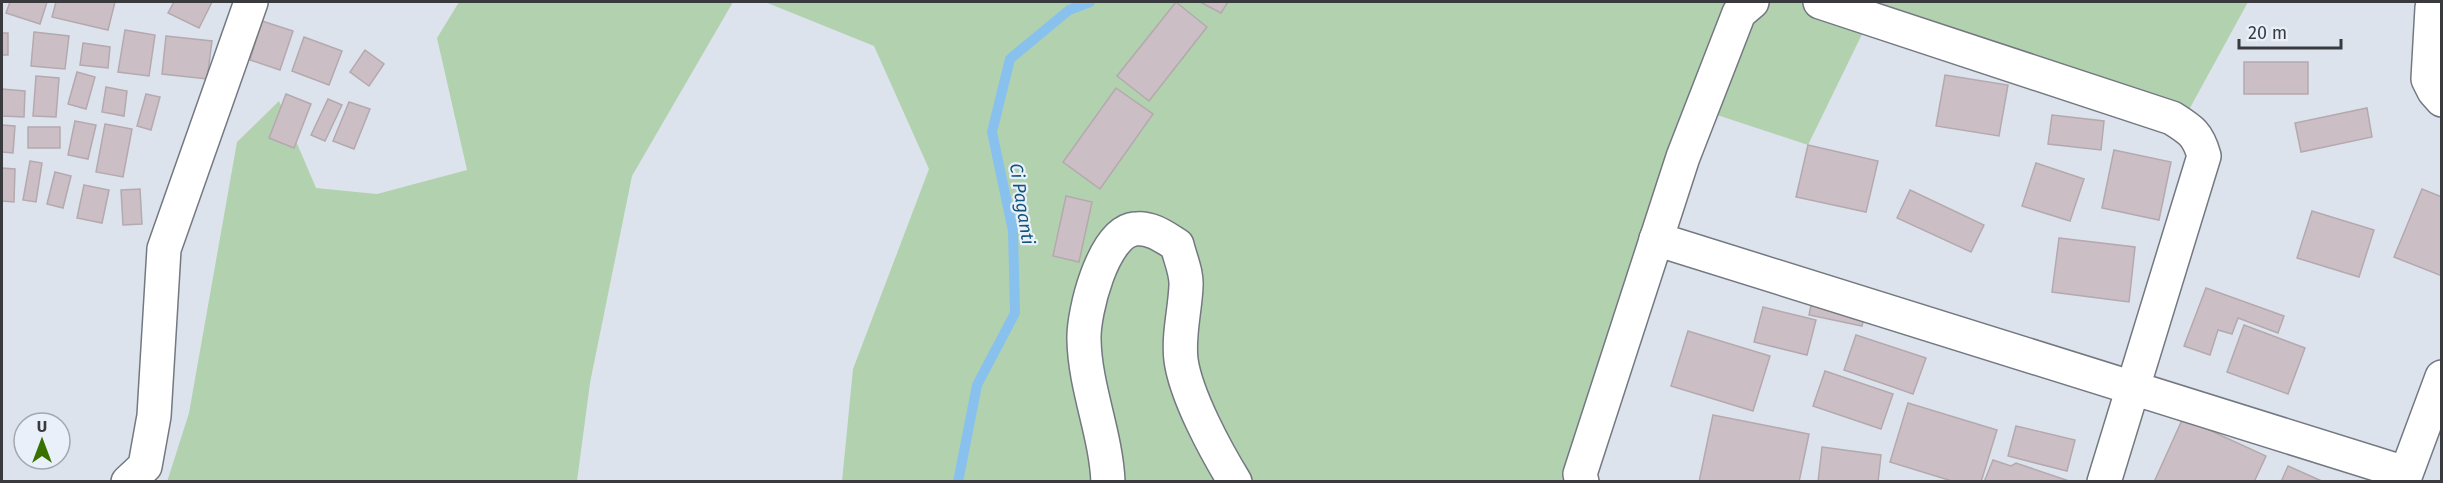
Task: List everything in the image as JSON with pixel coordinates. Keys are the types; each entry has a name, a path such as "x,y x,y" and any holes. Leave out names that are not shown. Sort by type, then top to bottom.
{"street":[{"path":"128,482 145,466 154,416 164,249 251,2"},
{"path":"1582,482 1580,474 1683,157 1739,13 1752,2"},
{"path":"1820,2 2172,118 2188,128 2200,140 2204,156 2104,482"},
{"path":"2436,11 2428,79 2442,100"},
{"path":"1108,482 1084,339 1096,276 1121,234 1135,229 1155,231 1177,245 1187,283 1180,331 1181,361 1195,404 1220,457 1235,482"},
{"path":"1656,239 2132,388 2404,477 2442,377"}],"green space":[{"path":"459,2 733,2 632,176 590,383 577,481 167,482 189,413 237,142 279,101 316,188 377,194 467,170 437,38"},
{"path":"765,2 2248,2 2179,128 1868,22 1808,145 1705,111 1573,482 842,481 853,369 929,169 874,46"}],"building":[{"path":"10,2 47,2 40,24 6,13"},
{"path":"56,2 115,2 108,30 52,17"},
{"path":"174,2 212,2 199,28 168,13"},
{"path":"1176,2 1207,27 1149,101 1117,76"},
{"path":"1200,2 1228,2 1221,13"},
{"path":"262,21 293,31 280,70 250,60"},
{"path":"125,30 155,35 149,76 118,72"},
{"path":"34,32 69,36 65,69 31,66"},
{"path":"2,33 8,33 8,55 2,55"},
{"path":"166,36 212,41 207,79 162,74"},
{"path":"304,37 342,51 329,85 292,71"},
{"path":"83,43 110,47 108,68 80,65"},
{"path":"365,50 384,64 369,86 350,72"},
{"path":"2244,62 2308,62 2308,94 2244,94"},
{"path":"77,72 95,77 86,109 68,104"},
{"path":"1945,75 2008,85 1999,136 1936,126"},
{"path":"36,76 59,78 56,117 33,116"},
{"path":"106,87 127,91 124,116 102,112"},
{"path":"1116,88 1153,114 1100,189 1063,162"},
{"path":"2,89 25,91 24,117 2,116"},
{"path":"146,94 160,97 151,130 137,126"},
{"path":"286,94 311,104 294,148 269,138"},
{"path":"328,99 342,105 325,141 311,135"},
{"path":"349,102 370,109 354,149 333,141"},
{"path":"2367,108 2372,137 2301,152 2295,123"},
{"path":"2052,115 2104,121 2101,150 2048,144"},
{"path":"75,121 96,125 88,159 68,155"},
{"path":"105,124 132,129 123,177 96,172"},
{"path":"2,125 15,126 13,153 2,152"},
{"path":"28,127 60,127 60,148 28,148"},
{"path":"1808,145 1878,161 1866,212 1796,197"},
{"path":"2114,150 2171,162 2159,220 2102,208"},
{"path":"30,161 42,163 36,202 23,200"},
{"path":"2036,163 2084,179 2070,221 2022,206"},
{"path":"2,168 15,169 14,202 2,201"},
{"path":"55,172 71,176 63,208 47,204"},
{"path":"84,185 109,190 102,223 77,218"},
{"path":"140,189 142,224 123,225 121,190"},
{"path":"2422,189 2442,197 2442,276 2394,257"},
{"path":"1910,190 1984,225 1971,252 1897,218"},
{"path":"1066,196 1092,202 1079,262 1053,256"},
{"path":"2312,211 2374,230 2359,277 2297,258"},
{"path":"2059,238 2135,247 2129,302 2052,292"},
{"path":"2206,288 2284,316 2278,333 2238,318 2232,334 2218,330 2210,355 2184,346"},
{"path":"1813,296 1866,308 1862,326 1809,315"},
{"path":"1763,307 1816,320 1807,355 1754,342"},
{"path":"2244,325 2305,348 2288,394 2227,372"},
{"path":"1688,331 1770,356 1753,411 1671,386"},
{"path":"1856,335 1926,358 1913,394 1844,370"},
{"path":"1825,371 1893,394 1881,429 1813,406"},
{"path":"1908,403 1997,430 1981,482 1955,482 1890,462"},
{"path":"1713,415 1809,434 1799,482 1699,482"},
{"path":"2183,418 2266,456 2254,482 2154,482"},
{"path":"2016,426 2075,440 2067,471 2008,456"},
{"path":"1822,447 1881,455 1878,482 1818,482"},
{"path":"1993,460 2011,466 2016,463 2072,482 1984,482"},
{"path":"2288,466 2324,482 2281,482"}],"waterway":[{"name":"Ci Paganti","path":"958,482 977,385 1015,313 1013,231 992,132 1010,59 1069,10 1090,2"}]}
